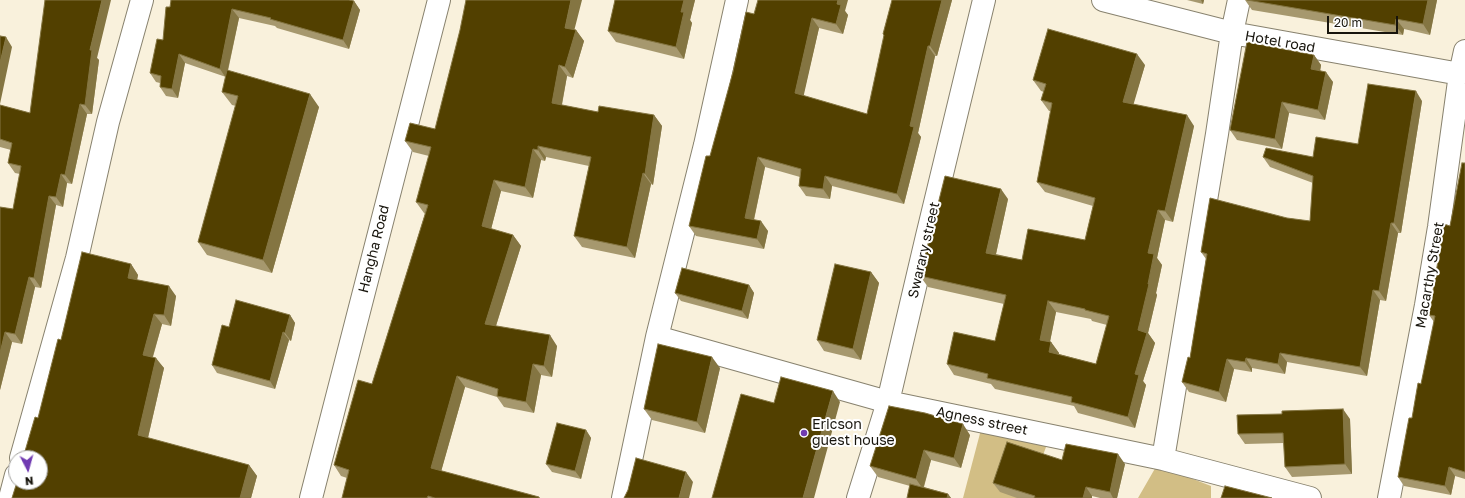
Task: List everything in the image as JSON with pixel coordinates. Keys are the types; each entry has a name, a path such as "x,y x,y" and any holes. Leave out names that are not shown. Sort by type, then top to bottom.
{"main road":[{"path":"23,450 77,258 108,122 142,0"},
{"name":"Hangha Road","path":"311,498 439,0"},
{"path":"623,498 657,337 705,145 737,0"},
{"name":"Swarary street","path":"858,498 888,402 984,0"},
{"name":"Hotel road","path":"1103,0 1232,33 1460,74"},
{"path":"1163,459 1217,134 1232,33 1239,0"},
{"name":"Macarthy Street","path":"1389,498 1426,306 1439,227 1460,74 1465,51"},
{"name":"Agness street","path":"657,337 888,402 1163,459 1310,498"}],"shaded area":[{"path":"983,422 1049,439 1027,498 963,498"},
{"path":"1157,465 1211,486 1211,498 1138,498"}],"building":[{"path":"45,0 102,0 90,50 92,50 85,105 80,104 65,175 61,174 56,197 49,196 34,278 29,277 15,334 5,332 0,353 0,207 13,209 21,166 8,163 12,143 0,139 0,105 30,113"},
{"path":"171,0 354,1 343,40 270,19 271,18 232,9 220,69 179,54 172,89 160,87 161,76 150,73 157,39 163,40 166,7 170,7"},
{"path":"466,0 571,0 565,28 576,30 565,67 559,65 552,103 598,112 599,106 654,115 645,174 643,173 627,247 574,236 591,157 538,146 538,150 533,149 525,187 494,180 482,226 513,235 485,324 550,335 544,366 533,364 526,402 497,396 498,389 457,376 431,468 539,498 435,498 428,496 427,498 342,498 349,470 334,465 358,380 372,384 428,205 416,202 431,147 405,141 410,123 435,129"},
{"path":"615,0 684,0 681,12 684,12 676,47 608,31"},
{"path":"758,0 838,0 837,4 841,5 836,24 812,18 795,93 867,114 883,34 892,0 942,0 930,46 928,46 910,126 914,127 897,194 825,176 823,189 799,186 801,169 758,157 745,218 761,221 757,239 689,226 706,156 710,156 733,72 746,12 754,14"},
{"path":"1247,0 1428,0 1423,24 1396,19 1395,25"},
{"path":"1048,29 1137,54 1123,102 1187,115 1165,211 1158,210 1148,253 1154,254 1149,284 1138,330 1147,333 1135,374 1139,375 1128,417 1071,402 1072,397 987,378 988,374 947,364 954,332 995,341 1006,295 920,276 945,176 1001,189 986,253 1022,260 1028,229 1085,240 1095,198 1037,182 1052,103 1041,100 1046,84 1033,80","holes":["1048,301 1109,316 1096,364 1049,352 1051,342 1040,340"]},
{"path":"0,36 6,37 0,63"},
{"path":"1247,42 1314,55 1311,69 1326,72 1318,110 1282,102 1275,139 1230,130"},
{"path":"227,70 310,94 263,260 198,242 238,96 222,92"},
{"path":"1368,84 1416,91 1394,223 1391,223 1379,291 1373,290 1360,367 1280,353 1278,364 1246,358 1245,362 1227,359 1219,392 1182,382 1188,357 1190,358 1207,254 1201,252 1210,198 1287,218 1310,221 1313,176 1263,157 1266,148 1313,157 1316,137 1358,144"},
{"path":"1462,163 1465,163 1465,472 1449,467 1445,486 1398,477 1409,418 1412,418 1418,383 1421,384 1435,316 1429,315 1444,224 1450,226"},
{"path":"82,252 131,264 128,278 169,286 164,315 154,314 143,355 156,358 138,435 249,465 240,498 12,498 14,490 48,490 48,450 25,450 35,417 38,418 58,339 61,340"},
{"path":"835,264 871,272 853,349 817,340"},
{"path":"682,268 749,285 742,311 675,293"},
{"path":"236,300 290,315 285,333 283,332 270,381 212,365 222,325 229,327"},
{"path":"658,344 712,357 697,422 644,409"},
{"path":"781,377 833,391 803,498 712,498 741,394 774,403"},
{"path":"889,406 925,413 963,424 954,458 924,450 916,479 870,466"},
{"path":"1343,409 1345,464 1285,467 1283,433 1238,434 1237,415 1282,414 1282,411"},
{"path":"557,423 586,430 575,471 546,464"},
{"path":"1007,442 1062,460 1066,444 1118,454 1110,492 1086,487 1083,498 1034,498 1035,496 993,483"},
{"path":"636,458 686,472 679,498 624,498 628,490"},
{"path":"910,484 948,494 947,498 907,498"},
{"path":"1225,486 1272,498 1221,498"}],"place":[{"name":"Ericson guest house","path":"804,433"}]}
